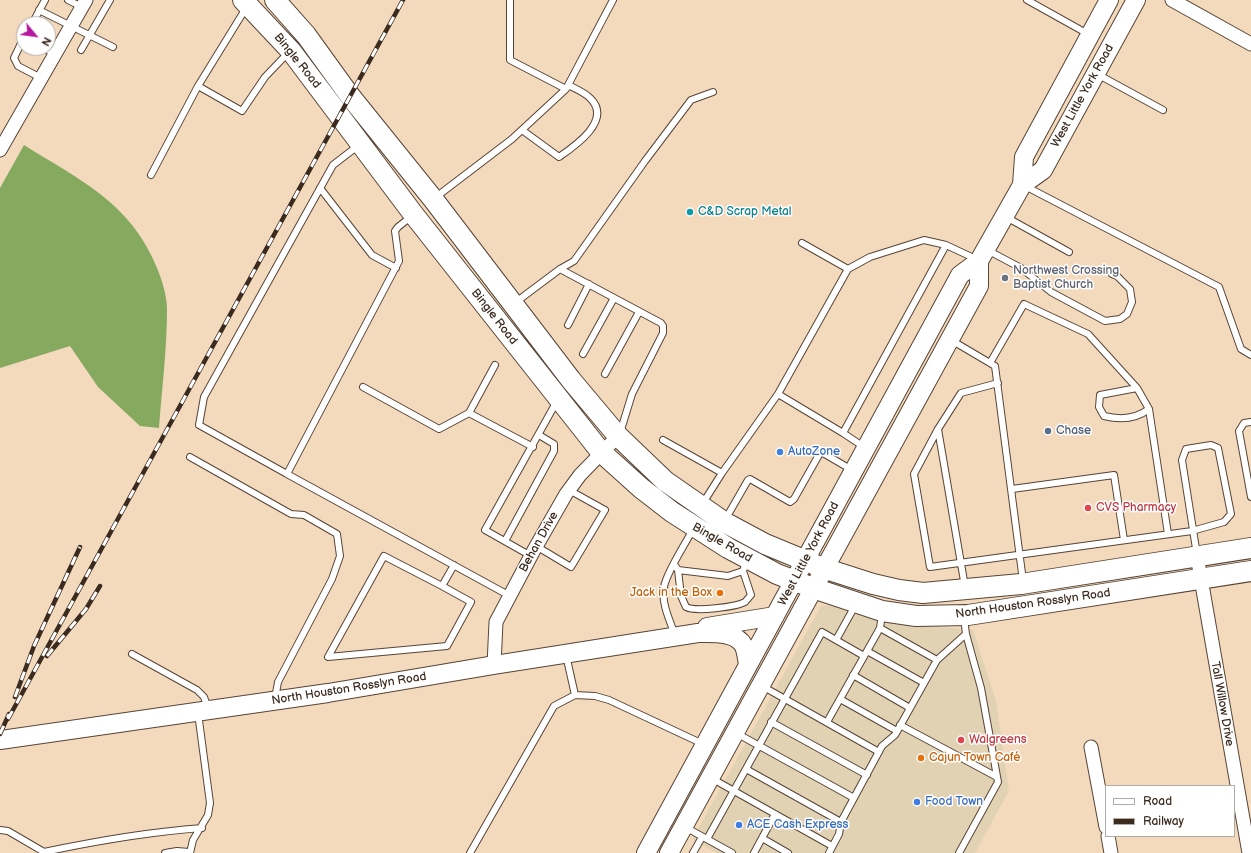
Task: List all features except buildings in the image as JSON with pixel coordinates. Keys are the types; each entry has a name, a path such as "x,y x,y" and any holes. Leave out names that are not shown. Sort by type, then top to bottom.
{"main road":[{"name":"Bingle Road","path":"275,0 306,35 350,96 433,200 571,380 618,436 665,481 724,522 765,544 824,568"},
{"name":"West Little York Road","path":"1022,185 1024,157 1109,0"},
{"name":"West Little York Road","path":"646,853 960,275 982,255 1022,185 1043,170 1136,0"},
{"name":"Bingle Road","path":"246,2 291,51 414,215 601,452 641,488 672,512 728,548 746,565 794,581"},
{"path":"291,51 306,35"},
{"path":"414,215 433,200"},
{"name":"West Little York Road","path":"669,853 979,286 982,255"},
{"path":"929,330 949,339"},
{"name":"North Houston Rosslyn Road","path":"824,568 899,590 923,593 1024,584 1251,548"},
{"name":"North Houston Rosslyn Road","path":"794,581 856,603 881,619 916,616 966,622 1251,571"},
{"path":"966,590 966,622"},
{"name":"North Houston Rosslyn Road","path":"698,633 708,626 775,616"},
{"name":"North Houston Rosslyn Road","path":"0,740 274,701 698,633 726,635 739,640 744,646 748,664"},
{"path":"692,768 710,778"}],"street":[{"path":"1172,0 1251,44"},
{"path":"56,44 71,25 84,4"},
{"path":"0,150 41,78 48,56"},
{"name":"Behan Drive","path":"494,665 496,622 534,551 569,490 601,452 618,436"},
{"name":"Tall Willow Drive","path":"1197,556 1249,853"},
{"path":"1091,747 1105,822"},
{"path":"1108,837 1111,853"}],"lane":[{"path":"36,16 45,0"},
{"path":"68,0 84,4"},
{"path":"81,50 110,0"},
{"path":"510,0 510,60 590,98 598,111 589,133 559,157 547,150 522,130"},
{"path":"433,200 522,130 567,87 612,0"},
{"path":"1027,0 1090,35"},
{"path":"151,175 198,86 246,2"},
{"path":"39,10 113,47"},
{"path":"16,51 14,55 18,66 41,78"},
{"path":"198,86 242,111 265,78 291,51"},
{"path":"1095,74 1163,110"},
{"path":"513,304 560,268 574,261 645,161 691,100 713,92"},
{"path":"360,144 333,166 320,188 204,398 199,425 510,596"},
{"path":"1022,185 1219,287 1241,349 1251,355"},
{"path":"320,188 372,255 396,268"},
{"path":"287,474 400,261 395,232 398,227 414,215"},
{"path":"1004,216 1070,252"},
{"path":"701,506 722,473 778,394 848,269 870,257 924,240 982,255 1021,268 1051,292 1105,321 1120,319 1127,314 1132,302 1130,289 1117,276 1112,274"},
{"path":"802,243 848,269"},
{"path":"843,433 946,245"},
{"path":"560,268 661,323 663,326 663,333 632,394 618,436"},
{"path":"568,325 589,284"},
{"path":"583,354 614,298"},
{"path":"990,363 1024,304 1088,334 1137,388 1149,409 1168,534"},
{"path":"605,374 639,312"},
{"path":"949,339 995,366 1024,584"},
{"path":"363,387 439,429 469,413 495,365"},
{"path":"998,383 961,393 938,429 914,474 930,567 961,564 1192,531 1224,522 1230,514 1218,448 1211,445 1186,449 1182,460 1192,531 1197,556"},
{"path":"1137,388 1100,396 1099,407 1104,416 1115,419 1140,416 1149,409"},
{"path":"778,394 866,448"},
{"path":"559,398 485,530 504,541 534,551 571,567 604,510 569,490"},
{"path":"469,413 532,447"},
{"path":"1251,422 1244,423 1239,431 1251,494"},
{"path":"938,429 966,590"},
{"path":"504,541 554,451 554,444 539,435"},
{"path":"663,440 722,473"},
{"path":"724,522 750,479 790,502 794,499 820,453 823,453 853,471"},
{"path":"190,457 291,514 304,515 337,534 340,556 332,579 278,682 274,701"},
{"path":"1012,489 1114,475 1124,540"},
{"path":"676,637 665,605 663,588 676,567 694,527"},
{"path":"384,556 442,586 471,602 447,646 328,657 384,556"},
{"path":"442,586 454,565"},
{"path":"746,565 751,595 745,602 736,605 696,609 686,607 681,596 676,567 728,576 746,565"},
{"path":"836,640 856,603"},
{"path":"827,722 866,653 881,619 936,660"},
{"path":"829,853 839,834 841,822 882,746 899,728 936,660 966,622"},
{"path":"959,853 998,782 981,688 966,622"},
{"path":"693,853 705,838 734,791 784,698 822,632 924,683"},
{"path":"132,654 197,690 204,697 203,710 210,803 208,815 202,828 193,840 189,852 176,851 165,853"},
{"path":"566,654 575,695"},
{"path":"853,675 910,708"},
{"path":"760,685 879,752"},
{"path":"470,853 554,706 575,695 595,696 609,700 705,745"},
{"path":"840,699 997,777"},
{"path":"771,722 867,775"},
{"path":"734,733 854,798"},
{"path":"746,768 841,822"},
{"path":"710,778 832,846"},
{"path":"754,853 775,814"},
{"path":"684,827 732,853"},
{"path":"0,830 8,831 44,852 92,842 161,831 202,828"},
{"path":"762,838 788,853"}],"shaded area":[{"path":"834,605 922,625 973,630 996,701 1009,791 975,853 717,853 692,840 821,606"}],"green space":[{"path":"24,145 84,182 102,195 133,226 146,245 157,268 164,288 167,309 159,428 140,426 98,387 70,346 0,368 0,188"}],"railway":[{"path":"8,719 403,0"},
{"path":"15,697 34,646 80,547"},
{"path":"47,656 86,609 100,586"},
{"path":"0,734 9,714"}],"place":[{"name":"C&D Scrap Metal","path":"690,212"},
{"name":"Northwest Crossing Baptist Church","path":"1005,278"},
{"name":"Chase","path":"1048,431"},
{"name":"AutoZone","path":"780,452"},
{"name":"CVS Pharmacy","path":"1088,508"},
{"name":"Jack in the Box","path":"720,593"},
{"name":"Walgreens","path":"961,740"},
{"name":"Cajun Town Café","path":"921,758"},
{"name":"Food Town","path":"917,802"},
{"name":"ACE Cash Express","path":"739,825"}]}
